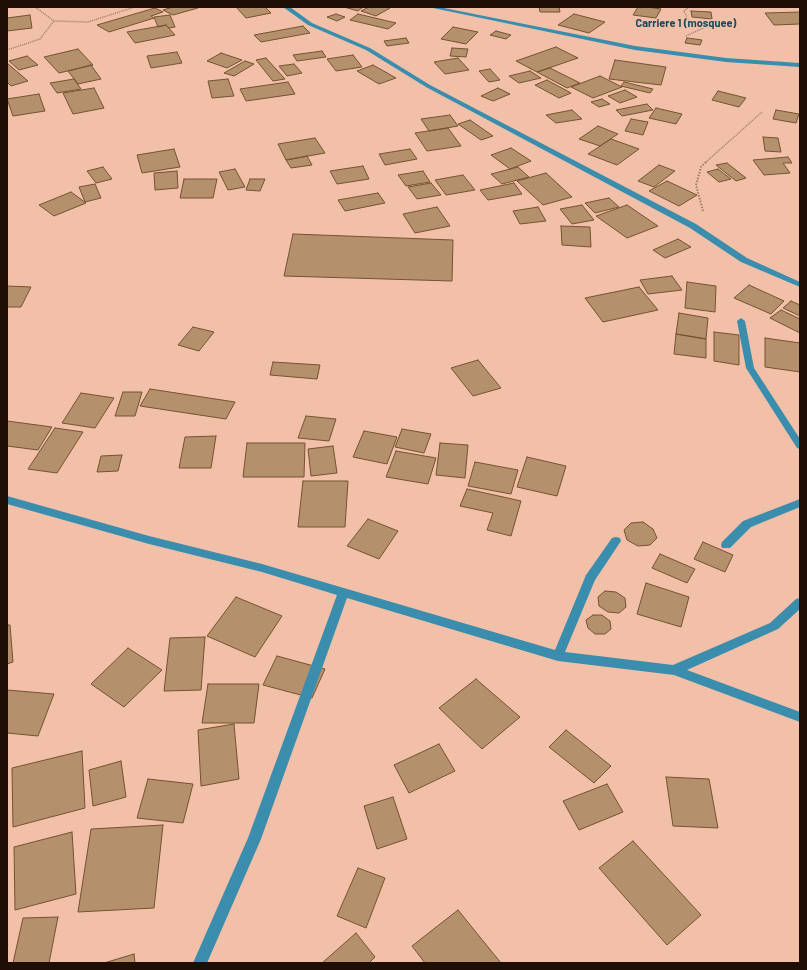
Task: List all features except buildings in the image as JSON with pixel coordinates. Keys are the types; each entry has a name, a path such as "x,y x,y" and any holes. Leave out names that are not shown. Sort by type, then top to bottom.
{"street":[{"path":"286,7 310,24 368,49 428,86 693,226 744,260 800,285"},
{"path":"431,7 655,51 726,60 800,65"},
{"path":"741,321 750,368 800,446"},
{"path":"7,500 149,540 262,568 558,656 674,670 800,717"},
{"path":"726,545 747,524 800,504"},
{"path":"558,656 590,578 616,541"},
{"path":"200,963 254,839 343,592"},
{"path":"674,670 774,626 800,602"}],"path":[{"path":"35,7 54,21 88,22 135,7"},
{"path":"655,51 703,28 690,23 684,11 689,7"},
{"path":"7,50 40,39 54,21"},
{"path":"693,226 704,209 696,185 701,167 762,112"}],"district":[{"name":"Carriere 1 (mosquee)","path":"686,23"}]}
